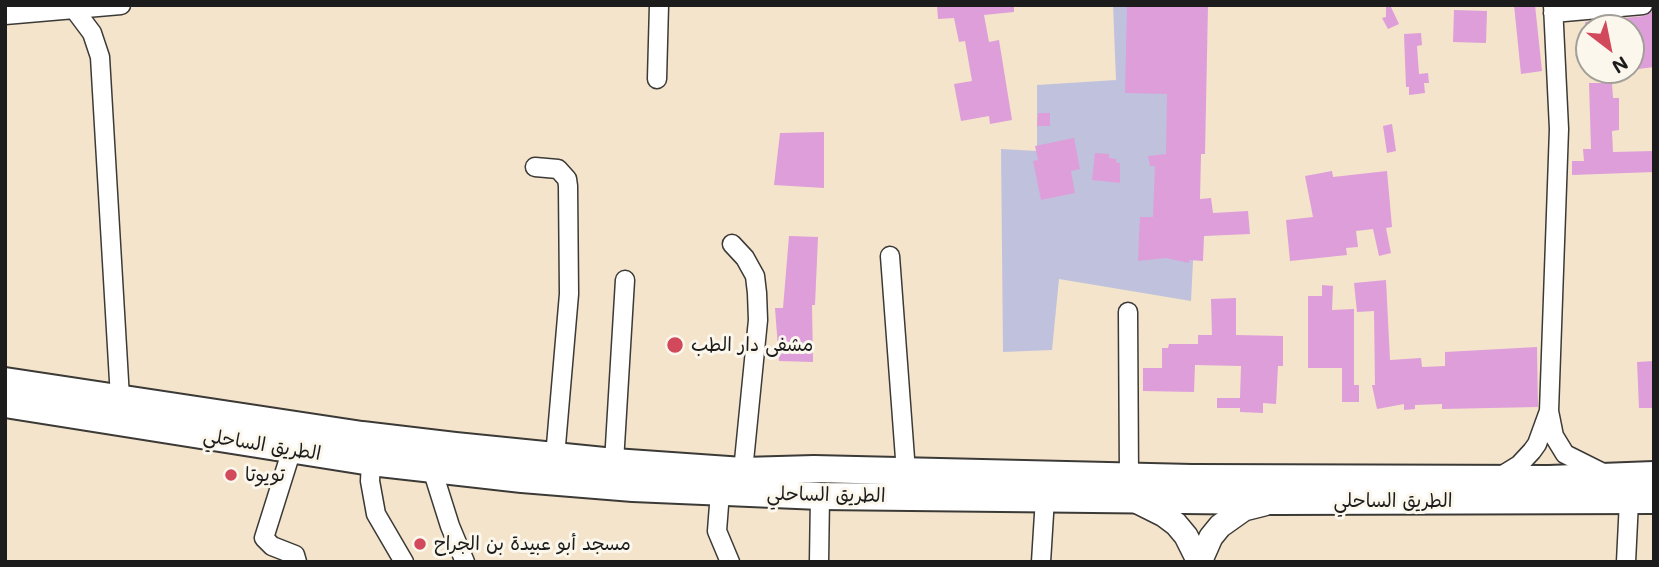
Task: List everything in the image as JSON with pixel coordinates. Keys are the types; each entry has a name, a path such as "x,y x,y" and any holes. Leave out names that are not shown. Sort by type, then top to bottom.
{"highway":[{"name":"الطريق الساحلي","path":"5,381 362,435 614,462 743,471 814,468 906,472 1274,501 1642,501"},
{"name":"الطريق الساحلي","path":"5,404 371,462 522,479 720,492 820,496 1045,498 1131,488 1654,475"}],"main road":[{"path":"1131,488 1176,524 1200,562"},
{"path":"1200,562 1220,526 1244,509 1274,501"}],"street":[{"path":"5,15 72,7 121,5"},
{"path":"657,79 659,5"},
{"path":"1609,476 1565,454 1555,436 1549,411 1559,129 1553,9 1643,5"},
{"path":"72,7 92,33 100,57 120,398"},
{"path":"535,167 558,169 567,179 568,186 569,294 555,457"},
{"path":"732,244 745,258 755,276 757,293 758,320 743,471"},
{"path":"890,256 906,472"},
{"path":"614,462 625,280"},
{"path":"1128,312 1131,488"},
{"path":"1497,480 1519,465 1532,451 1549,411"},
{"path":"292,449 264,537 272,546 295,555 297,562"},
{"path":"371,462 370,481 376,514 404,562"},
{"path":"432,469 465,562"},
{"path":"720,492 717,531 730,562"},
{"path":"820,496 820,562"},
{"path":"1041,562 1045,498"},
{"path":"1626,562 1642,501"}],"shaded area":[{"path":"1113,5 1206,5 1191,301 1059,279 1052,350 1003,352 1001,149 1037,151 1037,85 1116,80"}],"building":[{"path":"937,5 1014,5 1014,12 984,15 989,42 999,40 1012,120 990,124 989,116 961,121 954,84 972,81 965,41 959,42 954,18 938,19"},
{"path":"1127,5 1208,5 1205,154 1201,154 1200,199 1211,198 1213,213 1248,211 1250,234 1204,236 1203,261 1189,260 1189,263 1166,258 1138,261 1140,217 1153,217 1155,166 1150,166 1148,156 1166,154 1167,94 1125,93"},
{"path":"1386,5 1390,5 1399,24 1388,29 1382,18 1386,17"},
{"path":"1514,5 1535,5 1542,71 1521,74"},
{"path":"1454,10 1487,11 1486,43 1453,42"},
{"path":"1654,10 1654,67 1645,68 1645,15"},
{"path":"1421,33 1422,45 1417,46 1419,74 1428,73 1429,83 1424,83 1425,93 1409,95 1409,87 1406,87 1404,34"},
{"path":"1589,84 1612,84 1613,98 1619,98 1619,130 1612,131 1613,152 1654,151 1654,172 1572,175 1572,161 1584,161 1583,149 1591,149"},
{"path":"1038,113 1050,113 1050,126 1037,126"},
{"path":"1392,124 1396,151 1387,153 1383,126"},
{"path":"824,132 824,188 774,185 780,133"},
{"path":"1074,138 1080,169 1071,171 1075,193 1041,200 1033,161 1038,160 1035,146"},
{"path":"1095,153 1109,154 1109,158 1120,163 1120,183 1092,180"},
{"path":"1332,171 1333,177 1387,171 1392,227 1386,228 1391,253 1379,256 1373,229 1356,231 1358,247 1346,248 1347,255 1290,261 1286,220 1313,217 1305,176"},
{"path":"789,236 818,237 815,305 812,305 813,362 779,361 775,308 783,308"},
{"path":"1386,280 1390,360 1421,358 1422,367 1445,366 1445,352 1537,347 1538,407 1442,409 1442,404 1415,405 1415,409 1404,410 1404,404 1377,409 1372,385 1375,385 1374,311 1357,312 1354,283"},
{"path":"1322,285 1333,286 1332,310 1354,309 1354,385 1359,385 1359,402 1342,402 1342,368 1308,368 1308,296 1322,296"},
{"path":"1236,298 1236,335 1283,336 1283,366 1278,366 1276,404 1263,403 1263,413 1240,412 1240,408 1217,408 1217,398 1240,398 1241,366 1195,365 1194,392 1143,391 1143,368 1162,368 1162,348 1168,348 1169,344 1198,344 1198,335 1212,335 1211,299"},
{"path":"1654,361 1654,408 1639,408 1637,362"}],"place":[{"name":"مشفى دار الطب","path":"675,345"},
{"name":"تويوتا","path":"231,475"},
{"name":"مسجد أبو عبيدة بن الجراح","path":"420,544"}]}
